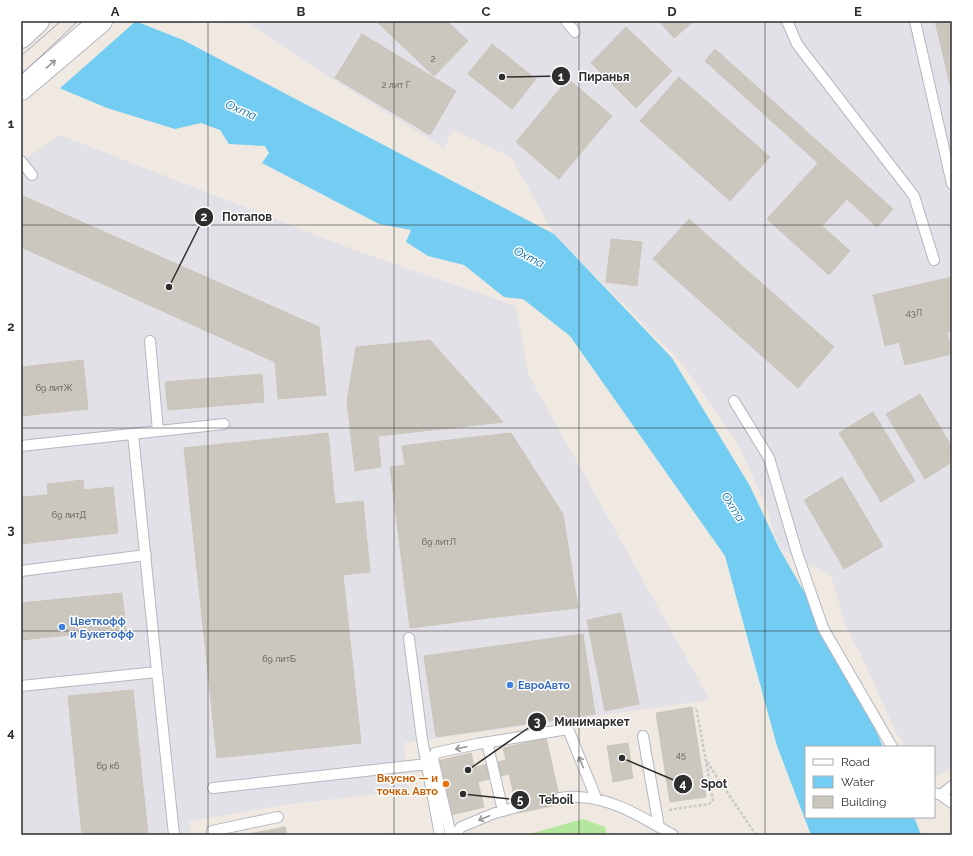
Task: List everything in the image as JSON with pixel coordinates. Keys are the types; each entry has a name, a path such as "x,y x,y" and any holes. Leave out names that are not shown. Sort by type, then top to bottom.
{"street":[{"path":"21,36 38,21"},
{"path":"21,89 100,21"}],"lane":[{"path":"566,21 575,32"},
{"path":"787,21 797,44 914,196 934,260"},
{"path":"915,21 952,184"},
{"path":"21,161 32,175"},
{"path":"150,341 158,431"},
{"path":"734,401 769,458 797,553 823,628 891,746"},
{"path":"21,446 224,424"},
{"path":"133,434 174,835"},
{"path":"21,571 146,555"},
{"path":"409,638 422,739 440,835"},
{"path":"21,686 157,672"},
{"path":"451,835 433,759 435,753 487,742 568,729 596,798"},
{"path":"643,736 659,828"},
{"path":"487,742 503,811"},
{"path":"213,788 426,764"},
{"path":"937,794 952,786"},
{"path":"937,794 952,803"},
{"path":"560,798 578,796 596,798 630,811 672,835"},
{"path":"455,835 461,827 495,812 517,807"},
{"path":"213,835 212,830 278,817"}],"path":[{"path":"656,812 709,804 713,800 696,707"},
{"path":"706,760 756,835"}],"shaded area":[{"path":"246,21 952,21 952,768 935,776 935,746 906,746 897,734 860,653 847,629 831,576 779,548 765,503 738,444 680,361 554,234 511,157 453,130 444,148 332,79"},
{"path":"60,135 352,249 516,306 528,374 710,700 403,743 409,790 284,805 189,821 191,835 21,835 21,162"}],"green space":[{"path":"583,819 605,827 607,835 526,835"}],"water":[{"name":"Охта","path":"21,21 135,21 183,40 554,234 672,358 750,486 779,548 854,679 883,746 805,746 805,818 914,818 921,835 811,835 777,746 725,556 570,336 523,299 504,297 464,265 428,256 406,242 411,230 379,224 262,163 269,153 265,146 229,144 220,130 201,123 175,129 107,108 21,72"}],"pier":[{"path":"21,21 136,21 58,90 21,74"}],"building":[{"path":"376,21 447,21 468,41 434,76"},
{"path":"659,21 694,21 674,38"},
{"path":"935,21 952,21 952,93"},
{"path":"626,27 672,71 636,108 591,63"},
{"path":"362,34 456,91 430,135 335,78"},
{"path":"492,44 536,79 512,109 468,74"},
{"path":"715,49 893,209 877,227 847,199 822,226 850,251 829,275 767,219 818,163 705,61"},
{"path":"679,77 770,157 730,201 640,121"},
{"path":"568,79 612,116 559,179 516,142"},
{"path":"21,195 319,327 326,395 278,399 275,362 21,247"},
{"path":"689,219 834,347 798,388 653,259"},
{"path":"611,239 642,242 637,286 606,282"},
{"path":"952,277 952,331 947,332 952,354 905,365 899,342 885,346 873,295"},
{"path":"430,340 503,422 378,436 381,467 355,471 347,401 356,347"},
{"path":"83,360 88,409 21,416 21,367"},
{"path":"262,374 264,402 168,410 165,382"},
{"path":"920,394 952,447 952,462 925,479 886,414"},
{"path":"873,412 915,481 881,502 839,433"},
{"path":"328,433 335,504 363,501 370,572 343,575 361,743 217,758 184,448"},
{"path":"511,433 563,514 578,608 488,618 466,438"},
{"path":"466,438 488,618 410,628 390,467 405,465 402,446"},
{"path":"842,477 883,546 844,569 804,500"},
{"path":"83,480 84,490 113,487 118,533 21,544 21,497 48,495 47,484"},
{"path":"122,593 126,629 21,640 21,603"},
{"path":"621,613 639,704 605,711 587,620"},
{"name":"ЕвроАвто","path":"583,634 595,714 436,737 424,656"},
{"path":"133,690 148,835 82,835 68,696"},
{"path":"692,707 706,797 670,802 656,713"},
{"path":"546,738 561,804 518,813 509,774 478,782 475,767 506,760 503,748"},
{"path":"628,743 633,778 613,782 607,746"},
{"path":"471,753 484,807 451,815 438,761"},
{"path":"285,827 287,835 243,835"}],"tram line":[{"path":"21,56 61,21"},
{"path":"21,75 78,21"}],"place":[{"name":"Пиранья","path":"502,77"},
{"name":"Потапов","path":"169,287"},
{"name":"Цветкофф и Букетофф","path":"62,627"},
{"name":"ЕвроАвто","path":"510,685"},
{"name":"Spot","path":"622,758"},
{"name":"Минимаркет","path":"468,770"},
{"name":"Вкусно — и точка. Авто","path":"446,784"},
{"name":"Teboil","path":"463,794"}]}
